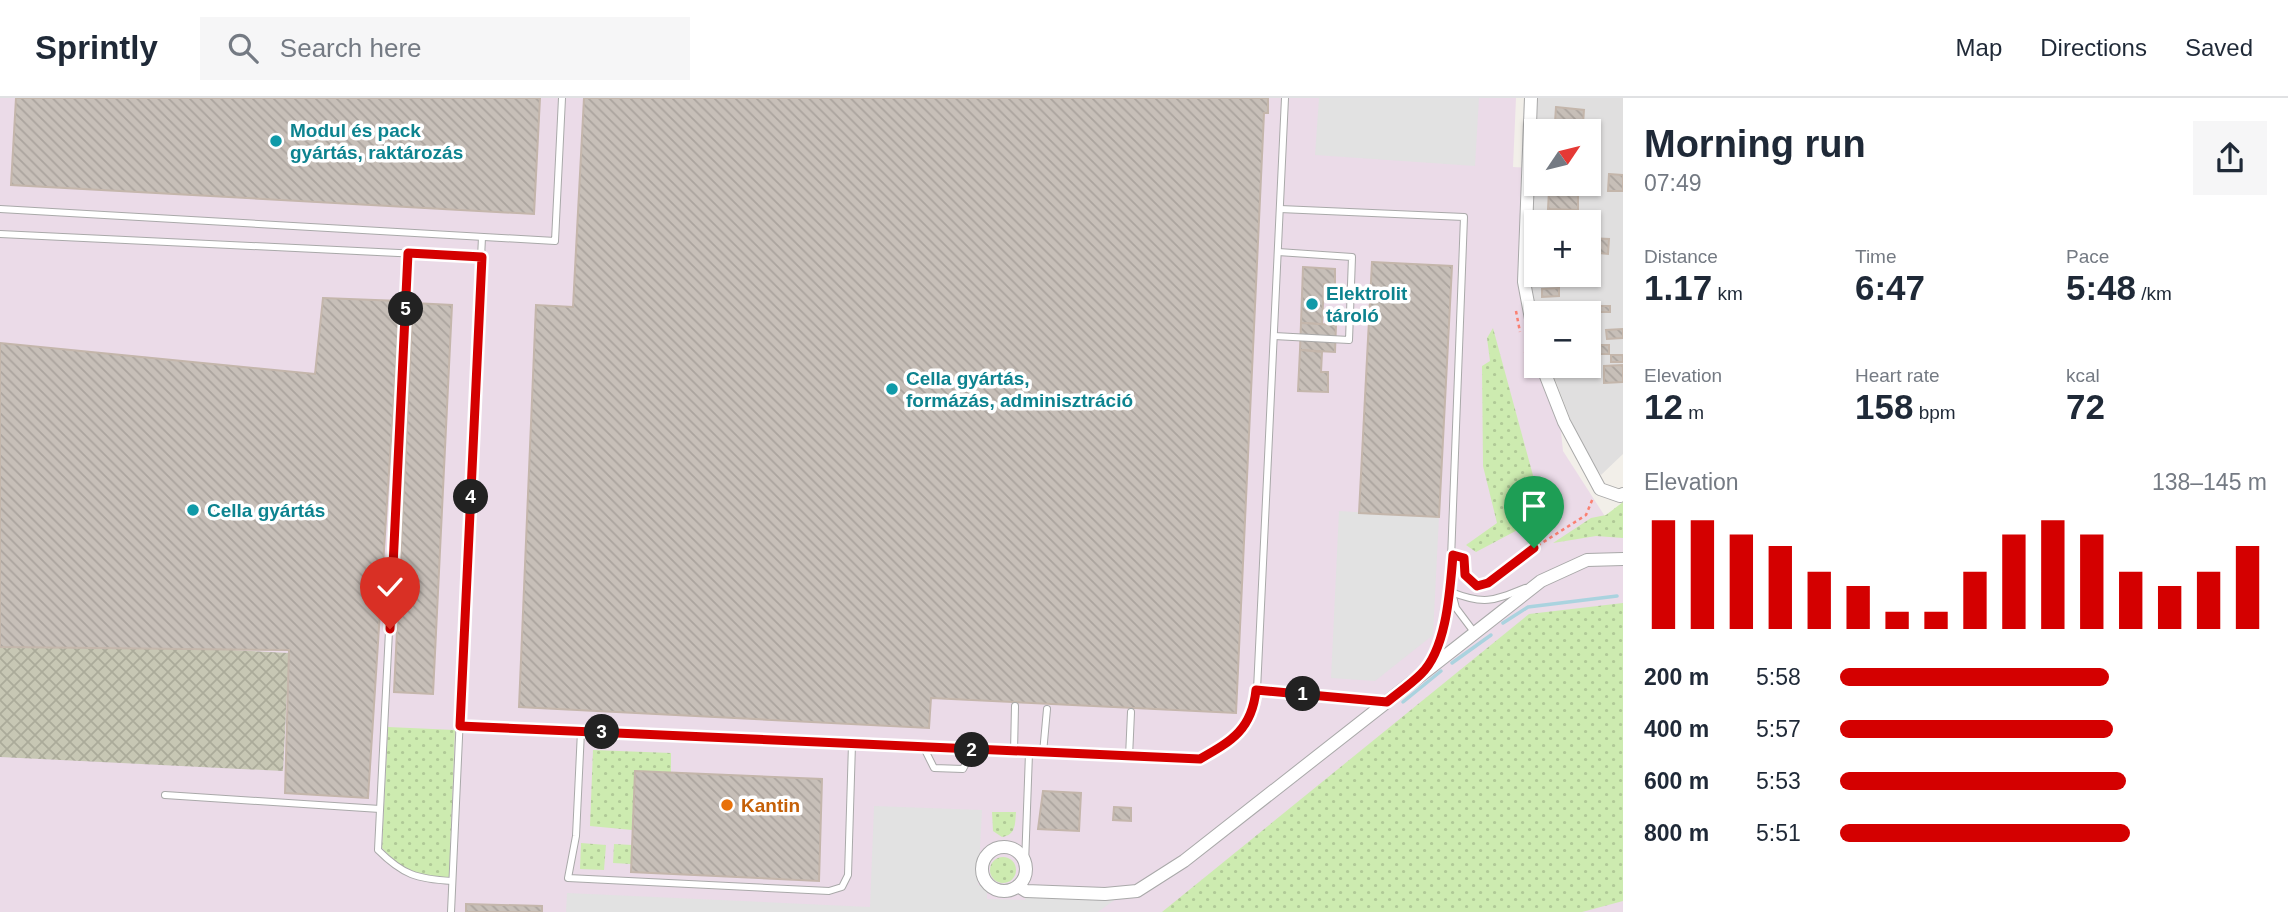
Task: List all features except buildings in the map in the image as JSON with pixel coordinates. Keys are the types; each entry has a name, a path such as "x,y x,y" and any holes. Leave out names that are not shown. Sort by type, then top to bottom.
{"street":[{"path":"1528,301 1524,282 1531,98"},
{"path":"1541,378 1600,489 1621,495"},
{"path":"1018,886 1026,891 1092,894 1137,891 1184,861 1541,581 1587,561 1623,559"},
{"path":"1003,847 1017,852 1025,864 1025,876 1018,886 1007,891 994,889 984,879 982,864 990,852 1003,847"}],"lane":[{"path":"0,209 555,241 562,98"},
{"path":"460,726 1200,759 1233,740 1254,712 1256,690 1285,98"},
{"path":"1280,209 1464,217 1451,592 1433,656 1423,673"},
{"path":"0,234 482,257"},
{"path":"451,912 482,237"},
{"path":"1274,336 1349,340 1352,257 1278,252"},
{"path":"408,253 378,850 394,866 418,879 452,881"},
{"path":"1451,592 1476,602 1495,600 1541,581"},
{"path":"1451,592 1461,618 1474,632"},
{"path":"1256,690 1387,702"},
{"path":"1014,752 1016,706"},
{"path":"1044,753 1047,709"},
{"path":"1129,757 1131,712"},
{"path":"581,731 576,836 568,878 829,891 842,887 848,875 852,744"},
{"path":"924,748 934,768 963,769 973,750"},
{"path":"1025,864 1029,752"},
{"path":"165,795 380,808"}],"path":[{"path":"1516,307 1516,318 1524,338"},
{"path":"1453,555 1464,558 1465,575 1471,583 1477,586 1488,583 1534,548 1586,515 1595,491"}],"shaded area":[{"path":"0,98 1516,98 1513,167 1524,168 1524,196 1532,196 1532,210 1524,210 1524,287 1531,287 1531,301 1524,301 1524,378 1553,378 1563,451 1606,518 1623,505 1623,912 0,912"},
{"path":"1319,98 1479,98 1475,166 1315,155"},
{"path":"1524,98 1623,98 1623,454 1601,475 1580,444 1555,378 1601,378 1601,301 1531,301 1530,287 1601,287 1601,210 1524,210 1521,168"},
{"path":"1339,511 1439,517 1433,635 1375,681 1331,678"},
{"path":"0,638 289,653 283,771 0,757"},
{"path":"874,806 982,810 978,885 987,886 987,899 1025,900 1026,891 1124,893 1098,912 566,912 567,893 870,907"}],"green space":[{"path":"1493,328 1544,516 1476,552 1466,545 1497,523 1483,466 1482,366 1490,361 1487,338"},
{"path":"1623,502 1623,538 1596,536 1553,543 1591,518 1606,515"},
{"path":"1623,603 1623,901 1582,912 1162,912 1529,614"},
{"path":"388,727 455,730 449,878 411,871 382,848"},
{"path":"593,750 671,753 671,773 635,771 632,830 590,826"},
{"path":"992,812 1016,812 1014,828 1010,834 1002,837 993,831"},
{"path":"581,843 606,845 604,870 580,869"},
{"path":"614,844 632,845 631,864 613,863"},
{"path":"1003,857 1012,861 1016,870 1012,879 1003,883 994,879 990,870 994,861"}],"waterway":[{"path":"1503,623 1528,607 1617,596"},
{"path":"1452,663 1491,635"},
{"path":"1403,702 1441,671"}],"place":[{"name":"Modul és pack gyártás, raktározás","path":"276,141"},
{"name":"Elektrolit tároló","path":"1312,304"},
{"name":"Cella gyártás, formázás, adminisztráció","path":"892,389"},
{"name":"Cella gyártás","path":"193,510"},
{"name":"Kantin","path":"727,805"}],"route":[{"path":"390,629 408,253 482,257 460,726 1200,759 1233,740 1254,712 1256,690 1387,702 1423,673 1433,656 1451,592 1453,555 1461,555 1464,558 1465,575 1477,586 1488,583 1534,548"}]}
